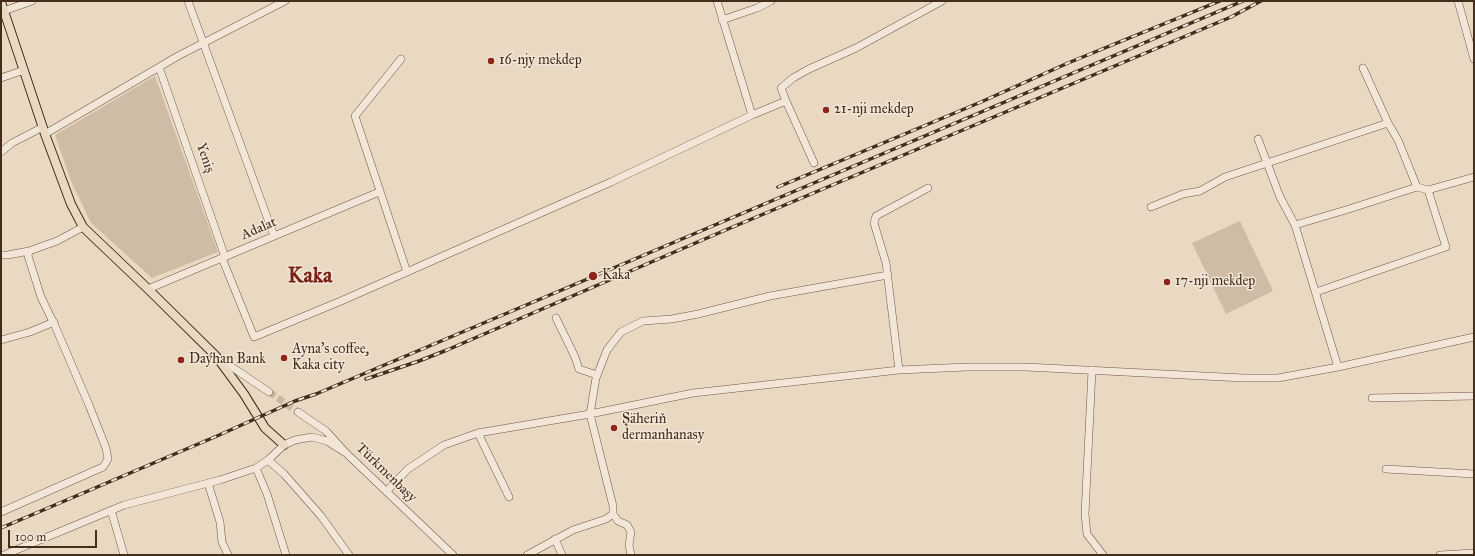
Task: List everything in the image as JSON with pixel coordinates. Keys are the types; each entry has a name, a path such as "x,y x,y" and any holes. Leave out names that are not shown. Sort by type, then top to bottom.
{"main road":[{"path":"1,2 3,12 44,130 71,204 83,227 216,356 244,394 265,428 284,445"}],"street":[{"path":"3,12 32,1"},
{"path":"188,1 274,236"},
{"path":"1,152 12,143 44,130 203,43 285,1"},
{"path":"716,1 752,115"},
{"path":"722,20 771,1"},
{"path":"814,163 781,88 793,78 856,48 942,1"},
{"path":"1458,1 1474,59"},
{"path":"401,59 355,116 379,192 407,272 611,182 752,115 786,101"},
{"name":"Yeniş","path":"159,67 224,258 254,337 407,272"},
{"path":"1362,68 1388,123 1398,140 1417,187"},
{"path":"1,78 24,70"},
{"path":"1152,207 1183,194 1200,192 1225,177 1267,162 1334,142 1388,123"},
{"path":"1258,139 1280,197 1294,225 1338,367"},
{"path":"1294,225 1417,187 1428,190 1474,177"},
{"path":"899,370 886,263 874,223 876,216 928,188"},
{"path":"1316,292 1446,247 1428,190"},
{"name":"Adalat","path":"148,289 379,192"},
{"path":"1,255 30,251 57,241 83,227"},
{"path":"1,512 104,467 108,459 106,448 54,322 41,297 28,256 30,251"},
{"path":"631,555 629,545 630,532 627,525 618,521 613,514 613,506 590,414 597,375 607,350 621,332 643,321 672,319 770,296 888,275"},
{"path":"556,318 579,369 597,375"},
{"path":"1,340 30,332 54,322"},
{"path":"387,491 408,469 444,445 478,433 590,414 693,392 899,370 967,367 1092,370 1243,378 1278,378 1338,367 1474,337"},
{"path":"216,356 269,392"},
{"path":"1092,370 1085,514 1087,534 1103,555"},
{"path":"1372,398 1474,396"},
{"name":"Türkmenbaşy","path":"298,412 326,431 346,453 453,555"},
{"path":"478,433 509,497"},
{"path":"4,555 124,505 208,483 256,468 268,460 284,445 295,440 312,436 327,441 346,453"},
{"path":"268,460 284,474 316,510 349,555"},
{"path":"256,468 267,494 286,555"},
{"path":"1386,469 1474,474"},
{"path":"208,483 220,522 222,542 228,555"},
{"path":"111,510 124,555"},
{"path":"527,555 574,530 606,519 613,514"},
{"path":"556,539 562,555"},
{"path":"1440,555 1474,553"}],"shaded area":[{"path":"155,76 218,252 152,278 91,223 71,181 55,135"},
{"path":"1240,221 1273,291 1226,314 1192,243"}],"tunnel":[{"path":"269,392 298,412"}],"railway":[{"path":"778,187 981,102 1068,63 1220,1"},
{"path":"1,528 295,401 316,394 1243,1"},
{"path":"366,379 447,350 728,229 1231,17 1261,1"}],"place":[{"name":"16-njy mekdep","path":"491,61"},
{"name":"21-nji mekdep","path":"826,110"},
{"name":"Kaka","path":"593,276"},
{"name":"17-nji mekdep","path":"1167,282"},
{"name":"Ayna's coffee, Kaka city","path":"284,358"},
{"name":"Daýhan Bank","path":"181,360"},
{"name":"Şäheriň dermanhanasy","path":"614,428"}],"district":[{"name":"Kaka","path":"310,277"}]}
